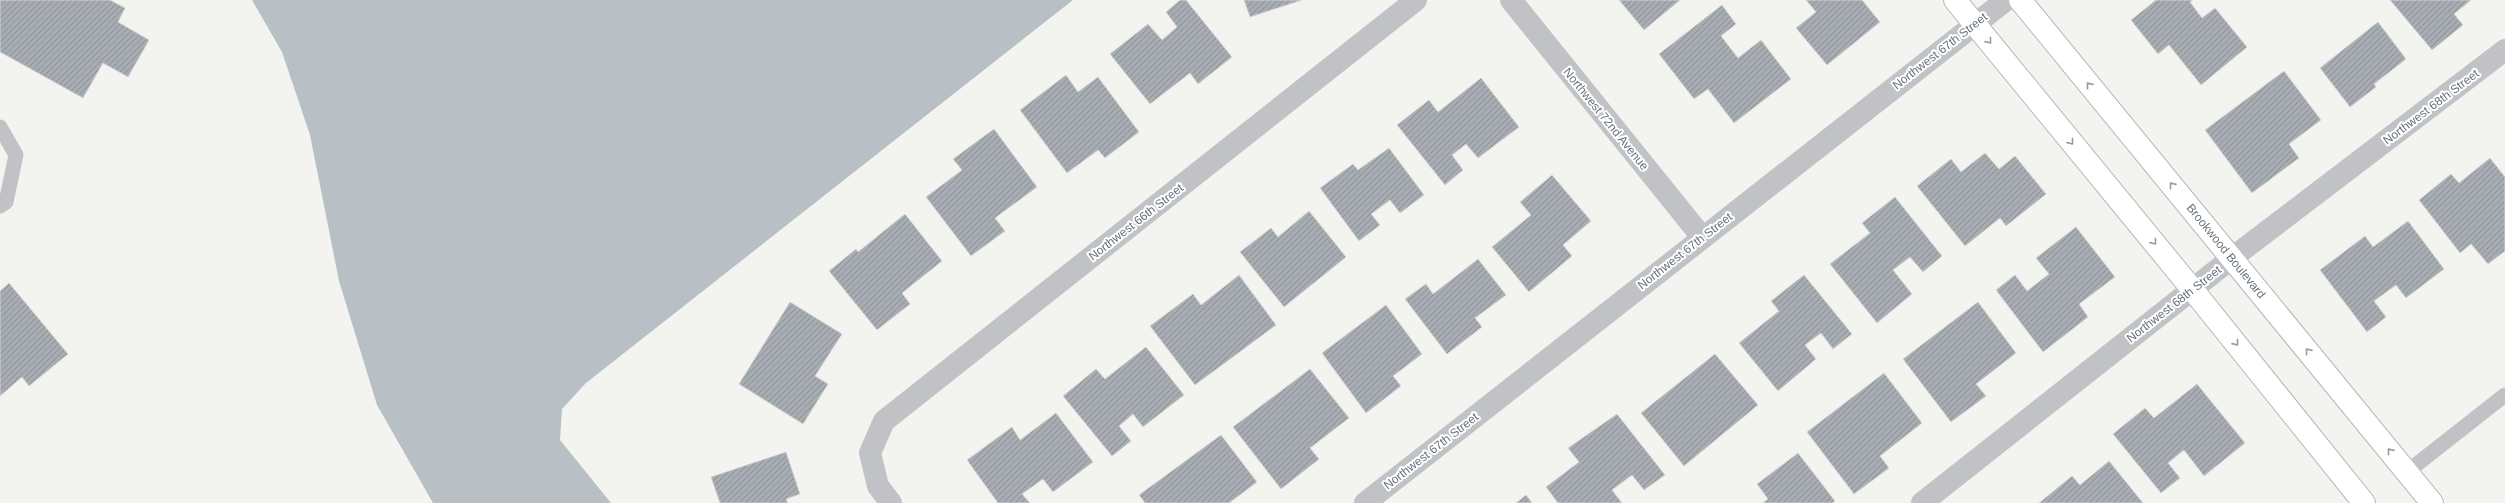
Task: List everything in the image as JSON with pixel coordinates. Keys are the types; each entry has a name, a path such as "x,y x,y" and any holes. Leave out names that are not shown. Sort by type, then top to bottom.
{"street":[{"name":"Northwest 66th Street","path":"891,503 878,486 870,453 884,421 1416,0"},
{"name":"Northwest 72nd Avenue","path":"1511,0 1702,238"},
{"path":"1955,0 2192,289 2360,502"},
{"name":"Northwest 67th Street","path":"1365,503 2006,0"},
{"name":"Brookwood Boulevard","path":"2020,0 2432,503"},
{"name":"Northwest 68th Street","path":"1922,503 2192,289 2505,50"}],"lane":[{"path":"0,127 16,155 6,202 0,206"},
{"path":"2407,472 2505,395"}],"shaded area":[{"path":"252,0 1073,0 586,383 562,409 560,440 611,503 433,503 377,405 339,281 310,135 282,52"}],"building":[{"path":"0,0 110,0 125,8 118,22 149,40 128,77 103,63 83,98 0,52"},
{"path":"1180,0 1186,0 1232,57 1198,84 1190,73 1150,104 1110,54 1148,24 1162,40 1177,27 1166,12"},
{"path":"1244,0 1302,0 1250,17"},
{"path":"1619,0 1680,0 1644,30"},
{"path":"1806,0 1862,0 1880,22 1827,65 1796,28 1816,12"},
{"path":"2156,0 2193,0 2190,2 2202,18 2215,8 2247,47 2201,85 2169,45 2158,54 2131,20"},
{"path":"2390,0 2471,0 2454,14 2463,25 2432,50"},
{"path":"1722,5 1736,24 1721,36 1738,58 1761,40 1791,79 1734,123 1708,89 1694,99 1659,54"},
{"path":"2378,22 2406,59 2374,84 2376,87 2350,107 2320,68"},
{"path":"2284,71 2321,120 2289,144 2299,158 2252,193 2205,130"},
{"path":"1066,75 1078,92 1098,77 1139,132 1105,158 1098,150 1067,173 1020,110"},
{"path":"1481,78 1519,127 1478,158 1466,144 1452,155 1463,170 1445,185 1397,125 1429,100 1438,112"},
{"path":"994,129 1037,187 995,218 1005,231 971,256 926,197 962,170 953,159"},
{"path":"1389,148 1424,195 1400,213 1390,200 1371,214 1380,225 1359,241 1320,188 1353,164 1358,170"},
{"path":"1985,153 1999,169 2015,156 2046,194 2006,226 2000,218 1965,246 1917,186 1951,159 1961,172"},
{"path":"2490,158 2505,177 2505,251 2488,264 2471,244 2460,253 2419,200 2451,174 2459,183"},
{"path":"1552,175 1591,221 1563,245 1572,256 1529,292 1492,247 1531,215 1520,202"},
{"path":"1895,197 1942,256 1923,272 1910,257 1893,270 1912,294 1877,323 1830,264 1870,233 1862,223"},
{"path":"1309,211 1346,257 1284,307 1240,252 1271,228 1278,237"},
{"path":"905,214 942,261 902,293 910,304 877,330 829,271 856,249 858,252"},
{"path":"2408,221 2444,269 2406,298 2396,285 2374,301 2386,317 2367,332 2320,270 2365,236 2373,247"},
{"path":"2076,227 2115,277 2079,304 2088,317 2043,352 1996,290 2015,275 2027,291 2049,274 2036,258"},
{"path":"1478,259 1506,295 1475,318 1482,327 1447,354 1405,299 1426,284 1433,294"},
{"path":"1239,275 1276,325 1195,385 1150,326 1193,294 1201,305"},
{"path":"1804,275 1852,334 1833,349 1821,333 1805,345 1816,359 1778,391 1739,343 1779,311 1771,301"},
{"path":"9,283 68,354 29,386 22,377 0,396 0,291"},
{"path":"790,302 842,334 815,376 828,384 803,424 739,384"},
{"path":"1978,302 2016,353 1976,384 1986,396 1951,422 1903,359"},
{"path":"1386,305 1422,354 1393,376 1401,386 1366,413 1322,353"},
{"path":"1146,347 1184,395 1143,427 1133,414 1119,426 1131,441 1112,456 1063,396 1096,369 1105,379"},
{"path":"1715,354 1758,405 1684,466 1641,413"},
{"path":"1310,369 1349,418 1310,448 1319,459 1281,489 1233,427"},
{"path":"1884,373 1922,423 1880,456 1889,468 1854,494 1807,432"},
{"path":"2197,384 2245,443 2204,476 2184,450 2168,463 2180,478 2161,493 2113,434 2145,408 2154,418"},
{"path":"1056,413 1093,462 1053,492 1043,479 1022,494 1030,503 998,503 967,460 1012,427 1020,440"},
{"path":"1617,414 1665,475 1644,490 1632,475 1612,490 1622,503 1558,503 1546,487 1579,462 1568,448"},
{"path":"1221,435 1257,482 1229,503 1145,503 1139,495"},
{"path":"786,452 800,494 786,499 788,503 720,503 711,477"},
{"path":"1798,453 1835,501 1832,503 1763,503 1768,499 1757,484"},
{"path":"2109,461 2143,503 2039,503 2072,476 2080,485"},
{"path":"1526,495 1532,503 1516,503"}]}
